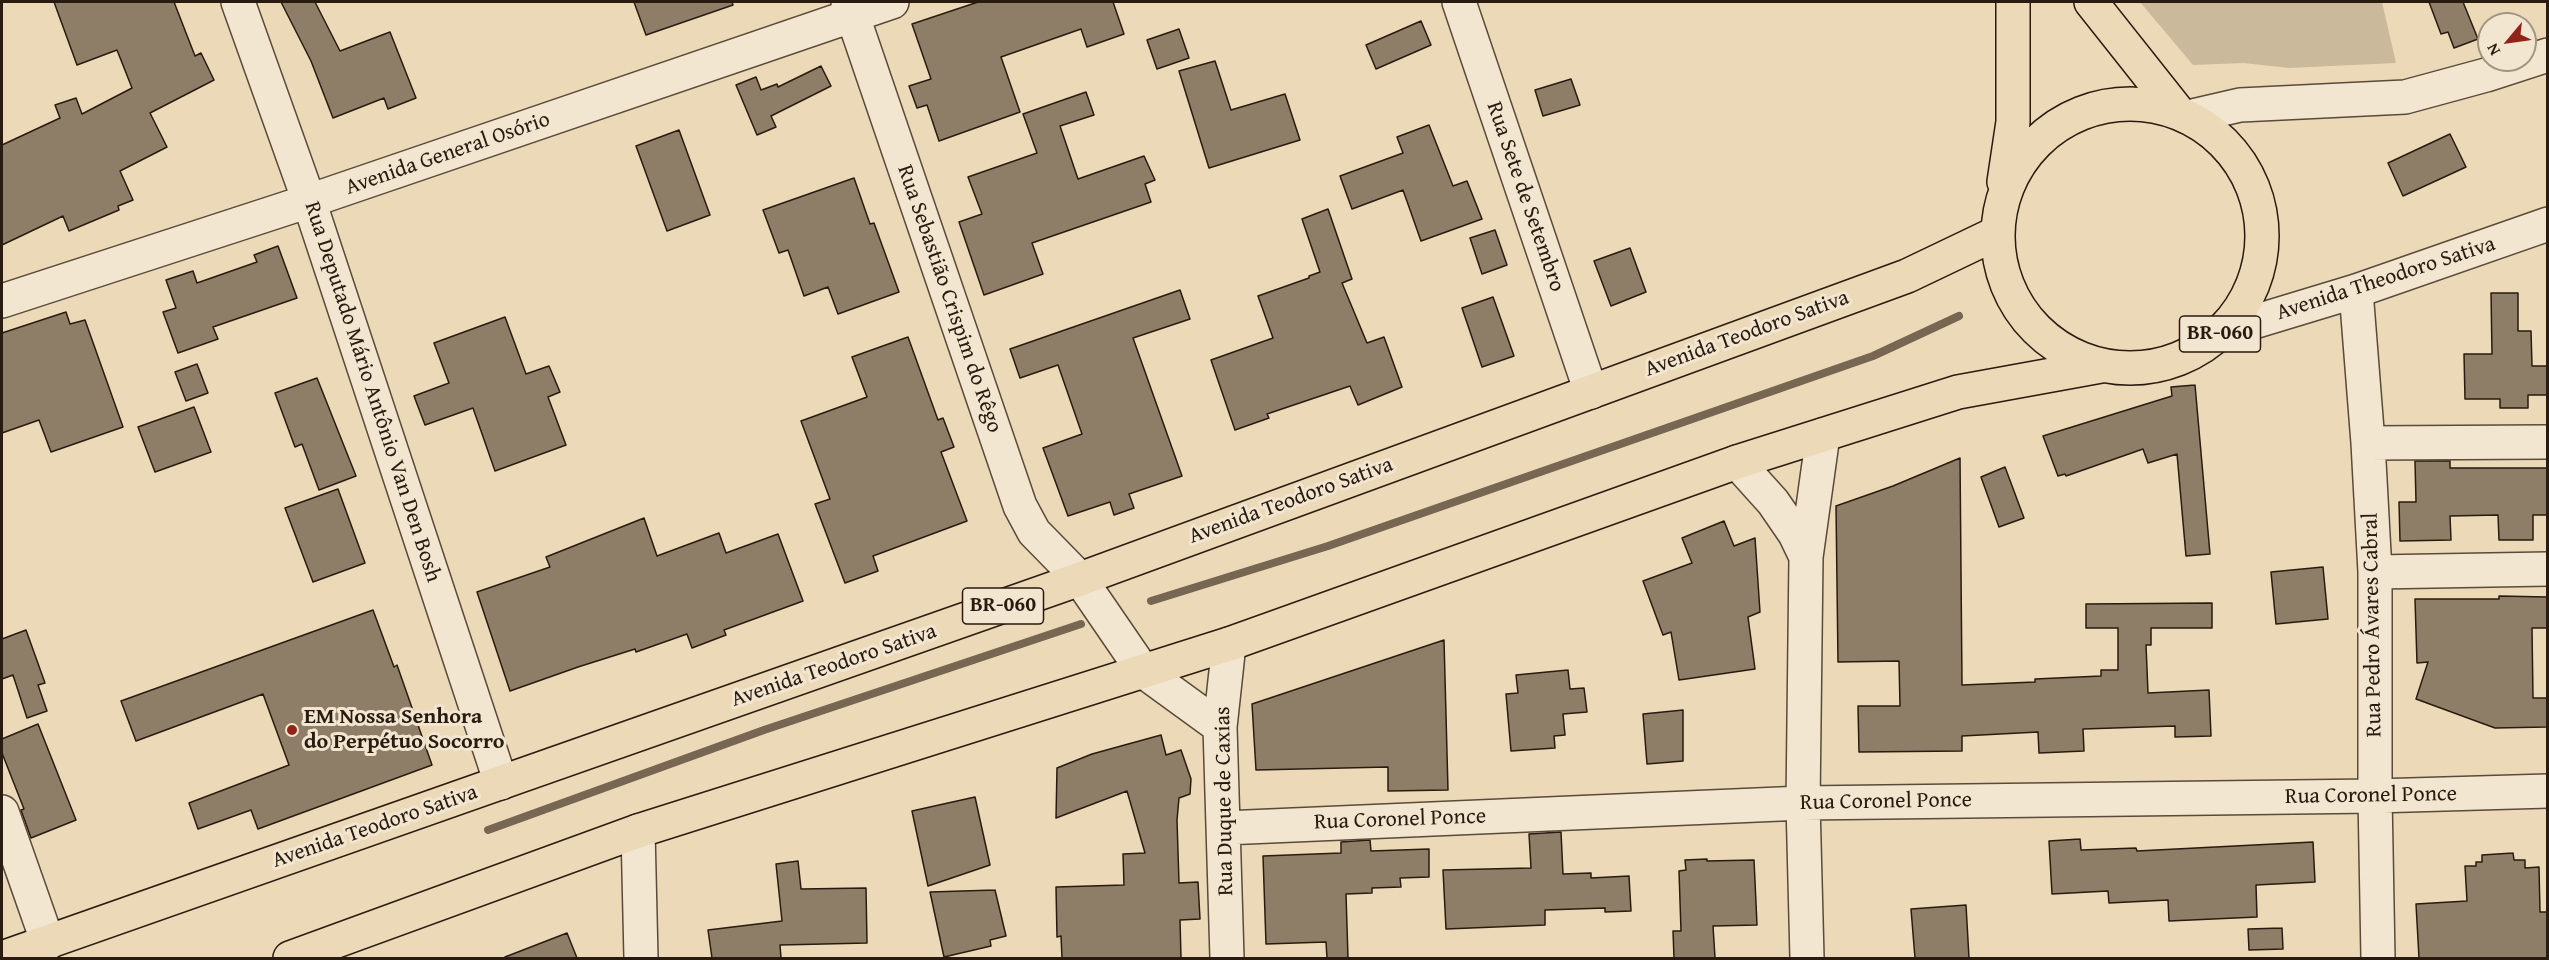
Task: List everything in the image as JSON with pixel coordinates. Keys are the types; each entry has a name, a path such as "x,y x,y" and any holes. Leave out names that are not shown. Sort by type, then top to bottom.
{"main road":[{"name":"BR-060","path":"1999,217 2016,167 2039,138 2070,117 2105,105 2142,104 2183,115 2218,137 2241,165 2256,198 2262,233 2259,269 2245,303 2224,331 2197,351 2167,364 2134,369 2101,366 2067,354 2038,333 2016,304 2002,271 1999,217 2013,122 2013,2"},
{"name":"BR-060","path":"2091,2 2183,115"},
{"name":"Avenida Teodoro Sativa","path":"2,958 50,951 501,783 1080,579 1907,276 1999,217"},
{"name":"BR-060","path":"290,958 638,831 1229,644 1737,462 1958,392 2101,366"}],"street":[{"name":"Rua Deputado Mário Antônio Van Den Bosh","path":"238,2 309,201 501,783"},
{"name":"Avenida General Osório","path":"2,301 309,201 851,8 892,2"},
{"name":"Rua Sete de Setembro","path":"1459,2 1591,392"},
{"name":"Rua Sebastião Crispim do Rêgo","path":"851,8 1020,506 1034,532 1080,579 1143,671 1220,727"},
{"path":"2183,115 2240,105 2404,97 2487,75 2547,55"},
{"name":"Avenida Theodoro Sativa","path":"2224,331 2356,291 2547,224"},
{"name":"Rua Pedro Ávares Cabral","path":"2356,291 2375,572 2374,796 2378,958"},
{"path":"1807,958 1803,803 1806,557 1823,435"},
{"path":"2368,443 2547,442"},
{"path":"1737,462 1773,502 1795,534 1806,557"},
{"path":"2375,572 2547,569"},
{"name":"Rua Duque de Caxias","path":"1227,958 1220,727 1229,644"},
{"name":"Rua Coronel Ponce","path":"1224,828 1803,803 2374,796 2547,791"},
{"path":"2,812 50,951"},
{"path":"638,831 641,958"}],"shaded area":[{"path":"2140,2 2382,2 2396,63 2289,68 2244,63 2193,65"}],"building":[{"path":"54,2 174,2 195,56 201,53 214,80 150,113 167,147 120,171 133,200 118,206 119,210 69,231 63,216 2,245 2,145 60,118 55,105 76,98 82,114 132,88 117,50 77,65"},
{"path":"281,2 315,2 340,51 390,32 416,98 388,109 384,98 333,118 311,61"},
{"path":"634,2 732,2 733,5 646,35"},
{"path":"978,2 1113,2 1124,34 1087,47 1081,29 1001,57 1020,112 939,141 927,105 917,108 909,86 931,79 912,24"},
{"path":"2429,2 2463,2 2477,39 2454,48 2448,32 2441,34"},
{"path":"1421,21 1431,45 1376,69 1366,45"},
{"path":"1179,29 1189,58 1157,69 1147,40"},
{"path":"1215,61 1231,110 1285,94 1300,140 1209,168 1179,71"},
{"path":"821,66 831,86 771,116 776,127 757,135 736,85 756,77 761,90 777,84 778,87"},
{"path":"1571,79 1580,105 1543,116 1535,90"},
{"path":"1086,92 1094,115 1060,126 1078,179 1144,156 1155,180 1145,184 1151,202 1032,243 1043,274 984,295 959,222 982,214 968,177 1037,153 1023,114"},
{"path":"1429,125 1453,186 1467,181 1482,219 1421,241 1403,190 1352,209 1340,176 1403,153 1397,137"},
{"path":"679,130 710,215 667,231 636,146"},
{"path":"2450,134 2466,167 2403,196 2388,163"},
{"path":"854,178 870,224 874,223 899,292 838,314 828,287 804,296 788,250 779,253 763,210"},
{"path":"1328,209 1352,279 1342,283 1367,343 1384,337 1402,387 1358,405 1350,386 1267,414 1269,418 1235,430 1211,360 1273,338 1258,296 1320,272 1302,219"},
{"path":"1495,230 1507,265 1482,274 1470,238"},
{"path":"278,246 297,298 213,327 218,339 178,353 163,312 176,308 166,280 193,271 197,283 257,262 254,255"},
{"path":"1630,248 1646,292 1611,306 1594,261"},
{"path":"1180,290 1190,319 1133,338 1182,476 1129,494 1134,508 1114,515 1110,502 1068,516 1043,448 1082,434 1058,365 1020,378 1010,349"},
{"path":"2491,293 2518,293 2518,331 2531,331 2532,366 2547,366 2547,395 2528,395 2528,408 2500,408 2500,399 2465,399 2464,354 2492,354"},
{"path":"1493,297 1514,356 1482,367 1462,308"},
{"path":"66,312 70,324 85,320 123,427 51,452 39,420 2,433 2,333"},
{"path":"505,317 526,374 549,366 560,392 548,397 566,445 495,471 473,408 425,425 414,396 449,383 434,343"},
{"path":"908,337 938,420 943,418 954,447 941,452 967,521 873,556 878,571 845,583 815,504 830,499 801,421 867,397 852,357"},
{"path":"197,364 208,393 186,401 175,372"},
{"path":"317,378 356,476 319,490 302,444 295,447 275,393"},
{"path":"2195,385 2210,554 2186,556 2177,454 2148,463 2143,449 2066,476 2065,474 2058,476 2043,436 2172,396 2171,387"},
{"path":"194,407 211,452 155,472 138,427"},
{"path":"1960,458 1962,685 2101,676 2101,670 2118,670 2118,628 2086,628 2086,604 2212,603 2212,628 2151,628 2151,645 2146,645 2148,693 2209,690 2211,736 2175,737 2175,726 2083,729 2084,751 2039,753 2038,732 1962,736 1962,751 1859,752 1858,706 1900,706 1899,661 1838,662 1836,506 1893,486"},
{"path":"2415,461 2450,461 2450,468 2547,468 2547,515 2533,515 2533,540 2499,540 2498,515 2450,516 2451,540 2400,541 2399,502 2416,502"},
{"path":"2005,467 2024,518 1999,527 1981,477"},
{"path":"338,489 365,563 313,582 285,508"},
{"path":"644,518 657,556 719,533 726,553 778,534 803,601 724,630 726,635 692,648 687,634 636,652 635,649 578,667 510,691 477,592 550,567 546,557"},
{"path":"1724,521 1734,546 1755,538 1760,612 1748,617 1755,669 1679,680 1671,632 1663,635 1643,581 1692,563 1682,538"},
{"path":"2323,567 2328,619 2276,624 2271,572"},
{"path":"2499,596 2547,597 2547,628 2532,628 2533,698 2547,698 2547,727 2495,728 2416,699 2428,662 2417,663 2415,599 2499,599"},
{"path":"373,610 394,667 397,665 432,765 258,829 251,810 198,829 189,803 289,765 263,694 136,741 121,701"},
{"path":"26,630 45,683 38,685 47,711 27,718 13,675 2,679 2,639"},
{"path":"1444,640 1448,790 1388,791 1388,767 1256,770 1252,704"},
{"path":"1568,670 1570,689 1584,688 1587,712 1563,714 1565,735 1554,736 1555,748 1511,751 1506,694 1518,693 1516,675"},
{"path":"1683,710 1683,761 1647,764 1643,714"},
{"path":"38,724 76,820 31,838 21,810 24,809 2,753 2,739"},
{"path":"1161,735 1166,755 1181,750 1191,779 1190,794 1179,798 1177,820 1179,883 1198,882 1200,919 1180,920 1181,958 1062,958 1061,936 1057,937 1056,887 1124,885 1123,854 1145,853 1127,791 1056,818 1057,768 1092,754"},
{"path":"975,797 990,865 928,886 912,811"},
{"path":"1561,832 1563,874 1591,873 1591,878 1629,876 1631,911 1605,912 1605,908 1545,910 1545,925 1446,929 1443,870 1531,868 1529,834"},
{"path":"2080,839 2081,850 2136,848 2137,851 2313,842 2315,882 2256,885 2257,917 2169,921 2168,900 2109,903 2108,891 2052,894 2049,841"},
{"path":"1370,840 1371,851 1429,849 1429,877 1400,878 1401,887 1372,888 1372,893 1346,894 1348,958 1327,958 1326,942 1266,944 1263,856 1341,853 1341,842"},
{"path":"2513,853 2514,860 2525,860 2525,868 2539,867 2540,912 2547,912 2547,958 2419,958 2416,904 2467,901 2465,866 2476,866 2476,862 2482,862 2482,855"},
{"path":"1707,859 1707,861 1754,860 1757,925 1713,926 1715,958 1674,958 1673,931 1681,931 1679,871 1686,870 1685,860"},
{"path":"798,861 801,889 866,888 867,943 780,945 781,958 712,958 708,930 782,921 776,864"},
{"path":"995,890 1006,936 990,940 991,946 944,957 930,892"},
{"path":"1966,905 1969,958 1915,958 1911,909"},
{"path":"2282,928 2283,949 2249,950 2248,929"},
{"path":"567,933 577,958 505,958 505,957"}],"waterway":[{"path":"1151,601 1328,546 1873,356 1959,316"},
{"path":"488,830 764,730 1081,624"}],"place":[{"name":"EM Nossa Senhora do Perpétuo Socorro","path":"292,730"}]}
